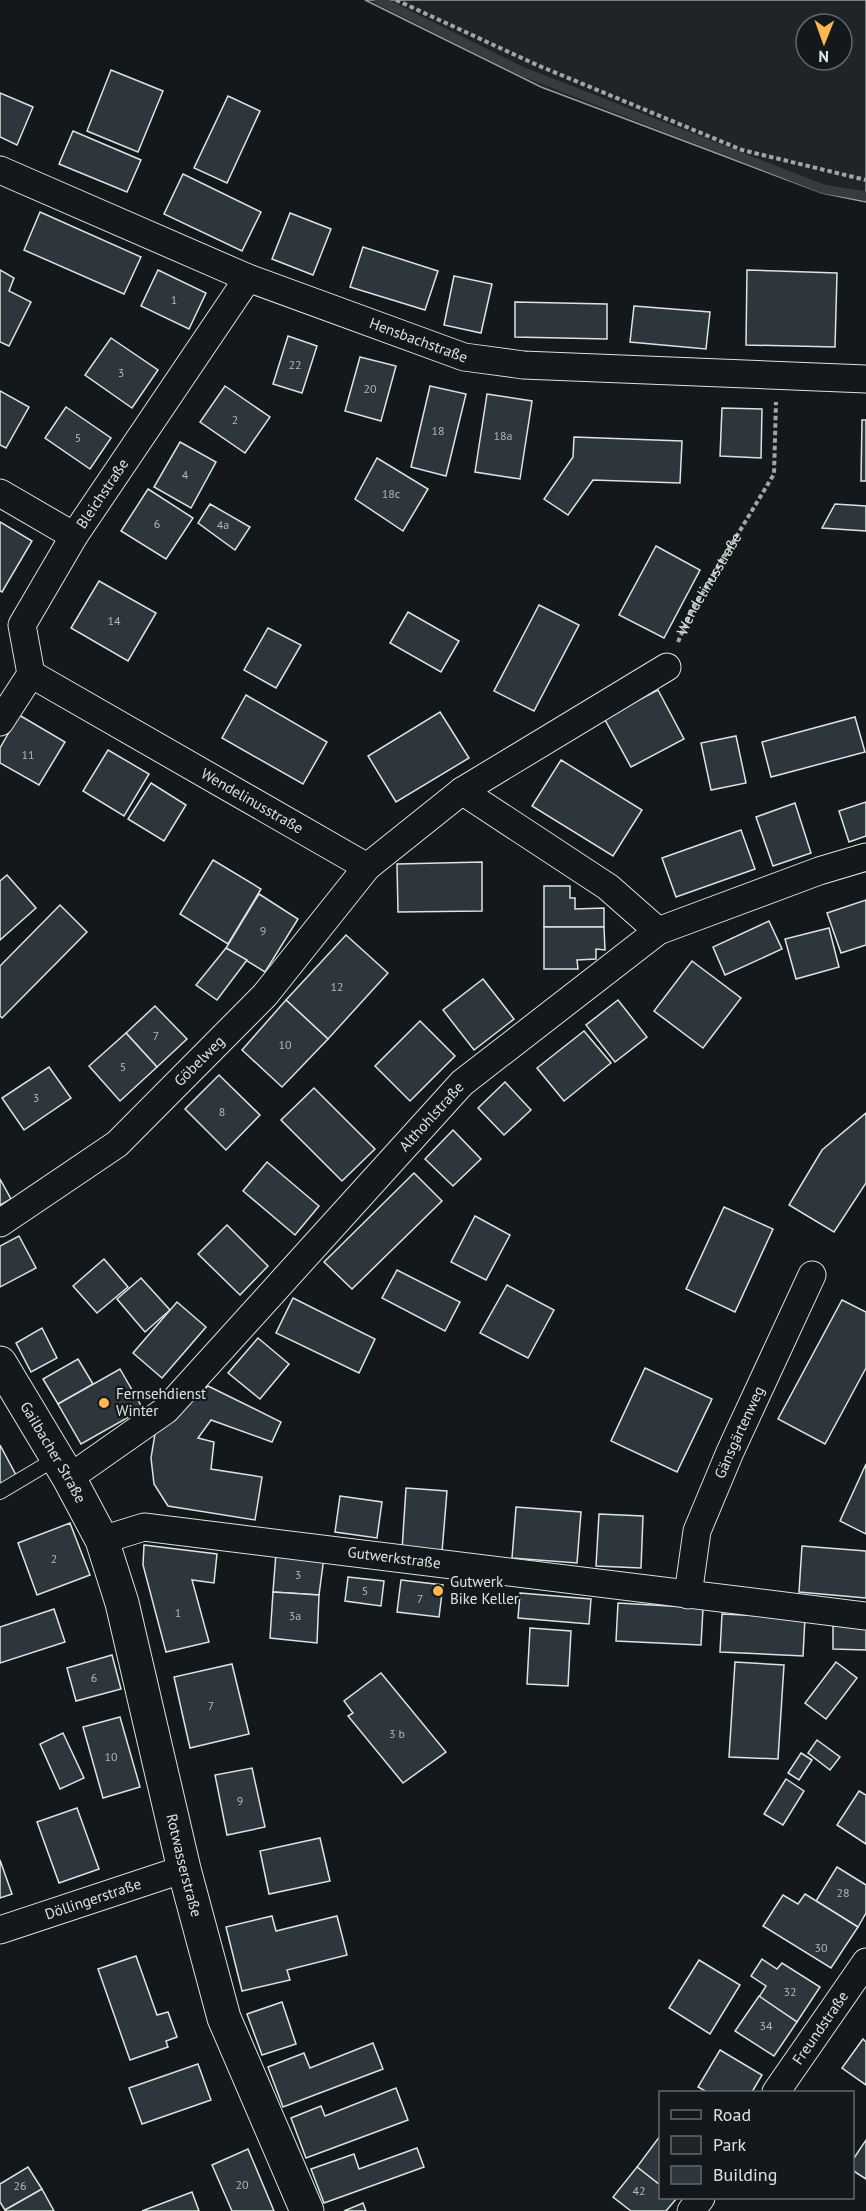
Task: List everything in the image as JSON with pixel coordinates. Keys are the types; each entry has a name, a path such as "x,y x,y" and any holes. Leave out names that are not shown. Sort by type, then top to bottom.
{"street":[{"name":"Hensbachstraße","path":"0,170 248,278 464,357 523,366 866,379"},
{"name":"Bleichstraße","path":"31,674 22,625 74,536 248,278"},
{"path":"0,493 74,536"},
{"path":"367,867 462,791 667,667"},
{"path":"0,722 31,674"},
{"name":"Wendelinusstraße","path":"31,674 367,867"},
{"path":"462,791 608,887 658,931"},
{"name":"Althohlstraße","path":"63,1468 166,1410 462,1083 658,931 819,871 866,857"},
{"name":"Göbelweg","path":"0,1223 117,1144 265,995 367,867"},
{"name":"Gänsgärtenweg","path":"688,1595 697,1532 730,1452 812,1275"},
{"name":"Gailbacher Straße","path":"0,1363 63,1468 86,1512"},
{"name":"Rotwasserstraße","path":"86,1512 102,1540 122,1603 184,1869 224,2018 307,2211"},
{"name":"Gutwerkstraße","path":"102,1540 144,1527 866,1616"},
{"name":"Döllingerstraße","path":"0,1930 184,1869"},
{"name":"Freundstraße","path":"777,2091 866,1962"},
{"path":"691,2211 700,2199"}],"lane":[{"path":"0,1492 63,1468"}],"path":[{"path":"396,0 426,16 742,150 866,180"},
{"name":"Wendelinusstraße","path":"667,667 691,612 774,474 777,377"}],"green space":[{"path":"365,0 866,0 866,202 822,193 541,87"}],"building":[{"path":"111,70 163,91 138,152 87,131"},
{"path":"0,93 33,107 17,145 0,137"},
{"path":"228,96 260,111 227,183 194,168"},
{"path":"73,131 141,160 127,192 59,164"},
{"path":"183,174 261,212 242,251 164,214"},
{"path":"40,212 141,257 124,294 24,250"},
{"path":"290,213 331,229 313,275 272,259"},
{"path":"363,247 438,271 425,310 350,287"},
{"path":"0,270 14,278 9,291 31,302 9,346 0,342"},
{"path":"158,270 206,293 189,329 141,306"},
{"path":"747,270 837,273 835,347 746,345"},
{"path":"454,276 492,284 481,333 444,325"},
{"path":"515,302 607,304 607,339 515,337"},
{"path":"634,306 710,312 706,349 630,342"},
{"path":"288,336 317,346 302,393 273,384"},
{"path":"111,338 158,370 132,408 85,375"},
{"path":"360,357 396,366 381,421 345,411"},
{"path":"225,386 270,417 245,453 200,422"},
{"path":"430,386 466,394 446,476 411,467"},
{"path":"0,391 29,407 6,448 0,445"},
{"path":"487,394 532,401 520,479 475,472"},
{"path":"66,407 111,438 90,469 45,438"},
{"path":"722,408 762,409 761,458 720,456"},
{"path":"862,420 866,420 866,481 861,481"},
{"path":"574,437 682,441 680,483 593,480 568,515 544,499 573,457"},
{"path":"180,442 216,462 191,508 154,487"},
{"path":"377,458 428,489 403,531 355,499"},
{"path":"148,489 193,518 166,559 121,531"},
{"path":"210,504 250,527 235,550 198,523"},
{"path":"835,504 866,506 866,531 822,528"},
{"path":"0,522 32,541 2,592 0,591"},
{"path":"656,546 700,570 664,638 619,615"},
{"path":"99,581 156,613 128,661 71,628"},
{"path":"539,605 579,625 534,711 494,691"},
{"path":"408,612 459,641 441,672 390,643"},
{"path":"268,628 301,645 276,688 244,670"},
{"path":"658,690 684,739 631,767 604,718"},
{"path":"246,695 327,742 303,784 222,738"},
{"path":"440,712 469,758 396,802 368,756"},
{"path":"19,715 65,742 39,785 0,763 0,748"},
{"path":"855,717 865,752 771,777 762,742"},
{"path":"736,736 746,783 711,790 701,743"},
{"path":"108,750 149,774 124,816 83,791"},
{"path":"561,760 642,810 613,856 532,806"},
{"path":"151,783 186,805 164,841 128,819"},
{"path":"866,802 866,836 849,842 839,811"},
{"path":"795,803 811,853 773,866 756,817"},
{"path":"741,830 755,869 676,897 662,858"},
{"path":"213,860 261,889 228,944 180,914"},
{"path":"482,862 482,911 398,912 397,864"},
{"path":"7,875 36,908 0,940 0,881"},
{"path":"544,886 570,886 570,898 575,898 575,909 604,908 604,927 544,927"},
{"path":"259,894 298,919 265,972 226,948"},
{"path":"866,900 866,945 841,953 827,913"},
{"path":"60,905 87,932 2,1018 0,1016 0,966"},
{"path":"769,921 782,949 725,975 713,947"},
{"path":"544,927 604,927 605,950 596,949 596,959 577,960 578,969 544,969"},
{"path":"829,928 839,967 796,979 785,939"},
{"path":"346,935 388,973 328,1039 286,1000"},
{"path":"226,948 247,960 217,1000 196,985"},
{"path":"692,961 741,998 703,1048 654,1011"},
{"path":"483,979 514,1019 474,1050 443,1010"},
{"path":"286,1000 328,1039 282,1087 242,1050"},
{"path":"618,1000 647,1037 615,1062 586,1025"},
{"path":"155,1006 187,1039 157,1067 126,1033"},
{"path":"420,1021 455,1056 410,1101 375,1066"},
{"path":"584,1031 611,1063 564,1101 537,1068"},
{"path":"126,1033 157,1067 120,1101 89,1066"},
{"path":"49,1067 71,1098 24,1130 2,1098"},
{"path":"219,1075 260,1115 226,1150 185,1109"},
{"path":"505,1082 531,1110 504,1135 478,1108"},
{"path":"314,1088 375,1149 342,1181 281,1120"},
{"path":"866,1113 866,1183 834,1232 789,1205 822,1150"},
{"path":"453,1130 481,1159 453,1186 425,1159"},
{"path":"267,1162 319,1206 295,1235 243,1191"},
{"path":"414,1173 442,1201 352,1289 324,1262"},
{"path":"0,1179 11,1199 0,1205"},
{"path":"724,1207 773,1229 735,1312 686,1289"},
{"path":"475,1216 510,1235 486,1280 451,1262"},
{"path":"227,1225 268,1266 240,1295 198,1254"},
{"path":"19,1236 36,1268 0,1287 0,1246"},
{"path":"104,1259 128,1287 97,1313 73,1286"},
{"path":"397,1270 460,1302 445,1331 382,1298"},
{"path":"141,1278 170,1310 145,1332 117,1299"},
{"path":"507,1285 554,1310 528,1358 480,1333"},
{"path":"293,1298 375,1339 359,1373 276,1333"},
{"path":"842,1300 866,1312 866,1368 825,1444 778,1419"},
{"path":"177,1302 206,1327 162,1378 133,1353"},
{"path":"42,1328 57,1358 31,1372 16,1343"},
{"path":"258,1338 289,1364 260,1399 228,1373"},
{"path":"78,1359 93,1384 58,1404 43,1379"},
{"path":"645,1368 712,1399 677,1472 611,1441"},
{"path":"120,1369 143,1409 81,1444 58,1404"},
{"path":"208,1386 281,1422 272,1442 211,1420 198,1438 214,1442 211,1469 262,1477 255,1520 168,1506 154,1484 151,1458 155,1434"},
{"path":"0,1445 16,1475 0,1485"},
{"path":"866,1464 866,1534 840,1521"},
{"path":"406,1488 447,1491 442,1552 402,1550"},
{"path":"340,1496 382,1502 377,1538 335,1532"},
{"path":"516,1507 581,1512 577,1563 512,1558"},
{"path":"599,1514 643,1516 641,1568 596,1566"},
{"path":"70,1523 90,1575 37,1595 18,1543"},
{"path":"144,1545 217,1554 214,1583 192,1580 209,1642 166,1652 143,1565"},
{"path":"802,1546 866,1551 866,1598 799,1592"},
{"path":"276,1553 324,1557 319,1595 273,1592"},
{"path":"348,1577 384,1581 381,1606 345,1601"},
{"path":"401,1580 443,1585 439,1617 397,1612"},
{"path":"273,1592 319,1595 317,1643 270,1638"},
{"path":"520,1593 591,1599 589,1624 518,1618"},
{"path":"618,1603 703,1608 701,1645 616,1641"},
{"path":"54,1609 65,1642 0,1663 0,1627"},
{"path":"722,1614 805,1618 803,1656 720,1652"},
{"path":"833,1626 866,1626 866,1650 833,1649"},
{"path":"530,1628 571,1631 568,1686 527,1684"},
{"path":"112,1655 121,1689 76,1701 67,1668"},
{"path":"735,1662 784,1665 778,1759 729,1757"},
{"path":"836,1662 857,1678 826,1719 805,1703"},
{"path":"232,1664 249,1734 190,1748 174,1677"},
{"path":"381,1673 446,1752 403,1783 348,1716 353,1713 344,1701"},
{"path":"120,1717 140,1787 103,1798 83,1727"},
{"path":"63,1733 84,1778 60,1789 40,1744"},
{"path":"817,1740 840,1757 830,1770 808,1753"},
{"path":"801,1753 812,1760 799,1780 788,1773"},
{"path":"252,1768 265,1827 227,1835 215,1775"},
{"path":"786,1779 804,1791 783,1825 764,1814"},
{"path":"859,1791 866,1795 866,1844 837,1825"},
{"path":"77,1808 99,1869 59,1883 37,1822"},
{"path":"320,1838 330,1881 269,1894 260,1851"},
{"path":"0,1860 12,1894 0,1898"},
{"path":"837,1867 866,1885 866,1913 858,1927 816,1901"},
{"path":"805,1894 858,1927 831,1968 763,1926 783,1895 798,1904"},
{"path":"272,1916 276,1931 337,1916 347,1955 287,1970 290,1980 242,1991 226,1927"},
{"path":"136,1956 157,2015 168,2012 177,2037 166,2041 168,2047 130,2060 98,1969"},
{"path":"762,1959 777,1969 782,1963 820,1987 797,2022 759,1997 766,1986 751,1976"},
{"path":"699,1960 740,1985 710,2034 669,2008"},
{"path":"759,1996 797,2022 774,2056 735,2031"},
{"path":"282,2002 296,2044 262,2055 247,2014"},
{"path":"863,2039 866,2042 866,2085 842,2068"},
{"path":"373,2043 383,2069 283,2107 268,2067 304,2053 310,2068"},
{"path":"720,2050 762,2075 753,2091 705,2091 698,2087"},
{"path":"198,2064 211,2100 142,2124 129,2088"},
{"path":"396,2088 408,2120 306,2158 291,2118 321,2106 325,2116"},
{"path":"659,2137 659,2184 637,2167"},
{"path":"866,2140 866,2179 854,2171 854,2158"},
{"path":"417,2148 424,2167 324,2203 311,2169 354,2154 359,2169"},
{"path":"248,2149 274,2211 232,2211 212,2165"},
{"path":"28,2167 42,2189 5,2210 0,2202 0,2184"},
{"path":"637,2167 659,2184 659,2199 676,2199 666,2211 631,2211 613,2197"},
{"path":"42,2189 54,2211 5,2210"},
{"path":"192,2192 199,2211 142,2211"},
{"path":"363,2203 366,2211 344,2211"}],"waterway":[{"path":"379,0 521,71 823,189 866,196"}],"place":[{"name":"Fernsehdienst Winter","path":"104,1403"},
{"name":"Gutwerk Bike Keller","path":"438,1591"}]}
